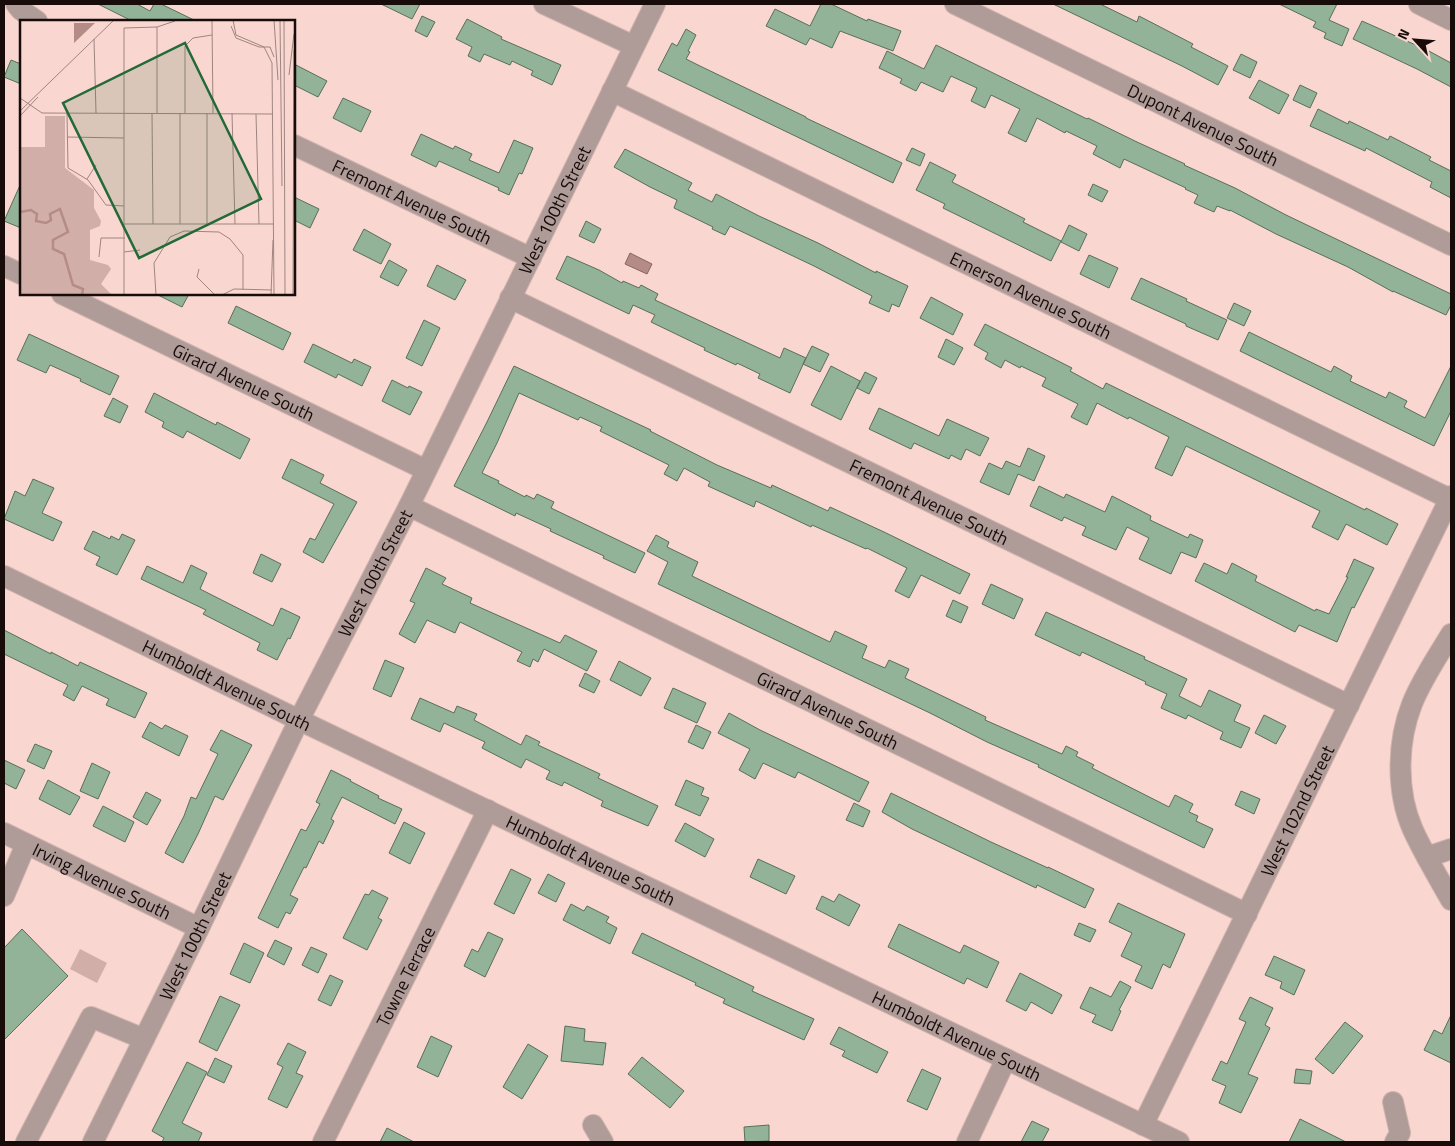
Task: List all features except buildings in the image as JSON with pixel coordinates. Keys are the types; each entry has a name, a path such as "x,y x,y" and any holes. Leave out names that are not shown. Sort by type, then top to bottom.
{"street":[{"path":"16,4 36,20"},
{"path":"544,4 634,46"},
{"name":"West 100th Street","path":"93,1142 299,720 409,506 655,4"},
{"name":"Dupont Avenue South","path":"955,4 1451,244"},
{"path":"1419,4 1451,20"},
{"name":"Emerson Avenue South","path":"612,91 1451,497"},
{"name":"Fremont Avenue South","path":"295,145 530,258"},
{"path":"4,266 20,274"},
{"name":"Girard Avenue South","path":"64,295 426,470"},
{"name":"Fremont Avenue South","path":"510,298 1349,706"},
{"name":"West 102nd Street","path":"1143,1125 1451,497"},
{"name":"Girard Avenue South","path":"409,506 1247,914"},
{"name":"Humboldt Avenue South","path":"4,576 299,720 1179,1142"},
{"path":"1451,634 1412,704 1400,766 1404,797 1412,828 1451,900"},
{"name":"Towne Terrace","path":"323,1142 488,810"},
{"name":"Irving Avenue South","path":"4,833 199,928"},
{"path":"4,896 26,844"},
{"path":"1427,857 1451,849"},
{"path":"26,1142 91,1016 144,1039"},
{"path":"967,1142 1006,1059"},
{"path":"1393,1102 1400,1133 1395,1142"}],"shaded area":[{"path":"630,253 652,264 647,274 625,264"},
{"path":"80,949 107,963 97,983 70,969"}]}
